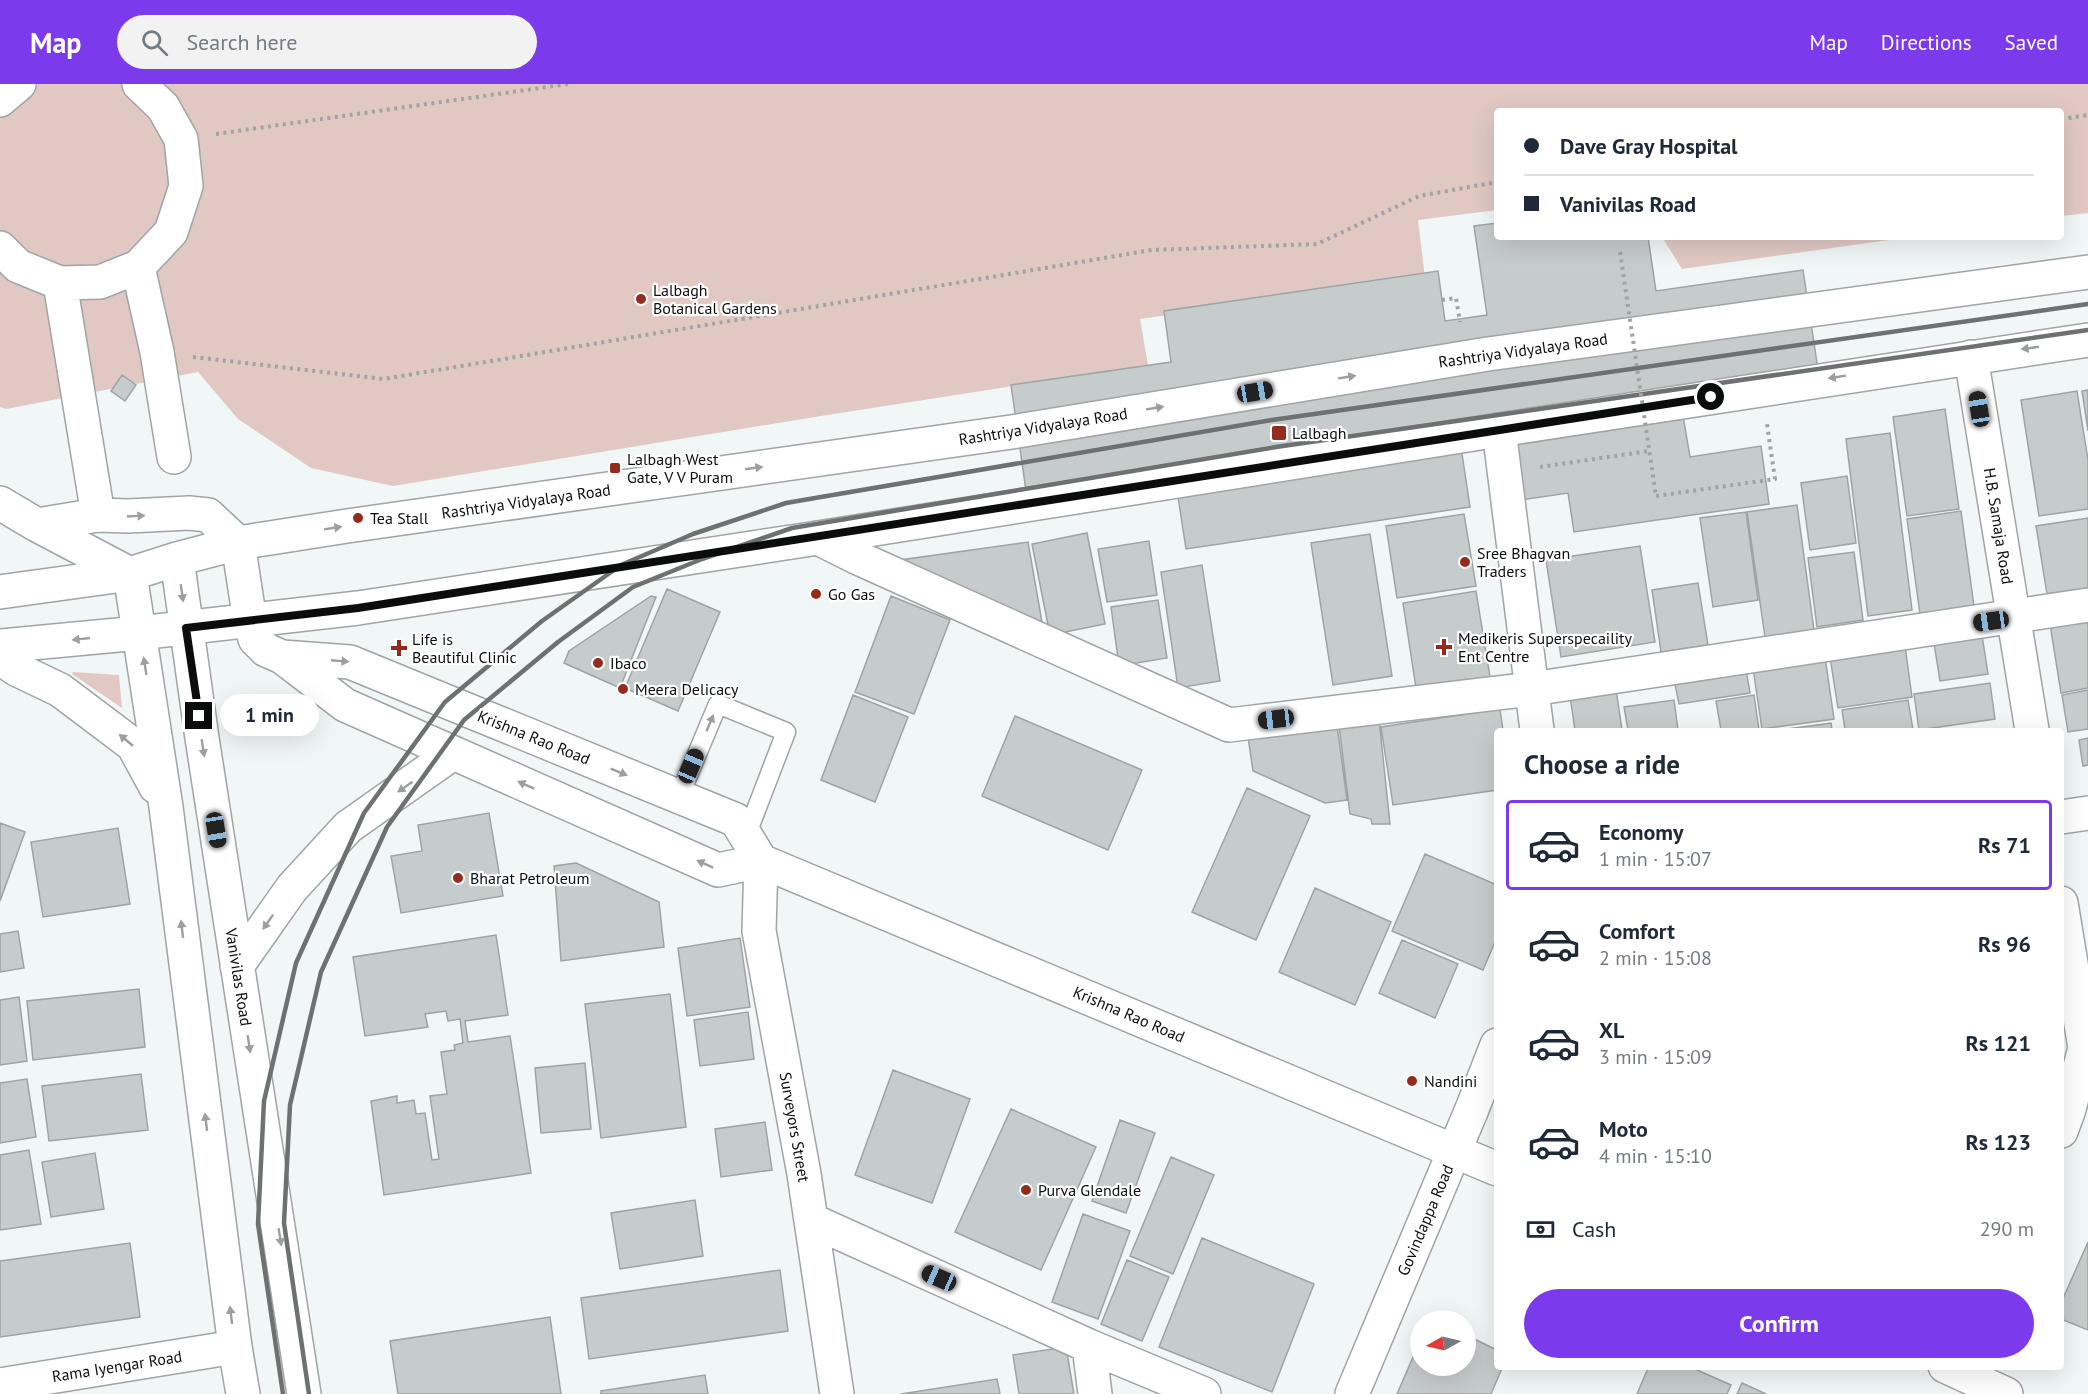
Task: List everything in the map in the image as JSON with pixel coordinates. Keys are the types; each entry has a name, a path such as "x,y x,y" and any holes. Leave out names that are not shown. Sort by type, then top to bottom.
{"main road":[{"path":"0,100 19,84"},
{"path":"0,248 18,266 60,283 100,282 138,267 171,232 186,186 181,139 164,107 139,84"},
{"path":"138,267 157,352 174,457"},
{"name":"Rashtriya Vidyalaya Road","path":"0,592 130,574 237,543 347,526 1018,431 1488,354 2088,272"},
{"path":"60,283 98,515"},
{"path":"0,646 140,633 358,608 819,538 1499,429 2088,340"},
{"name":"H.B. Samaja Road","path":"1971,357 2032,728"},
{"path":"1499,429 1537,728"},
{"path":"0,502 36,525 130,574 166,807 235,1347 243,1394"},
{"path":"36,525 98,515 189,513 208,516 237,543"},
{"path":"819,538 856,557 1230,725 1532,689 2088,605"},
{"name":"Krishna Rao Road","path":"237,543 255,639 266,650 282,657 345,705 718,870 753,848"},
{"name":"Vanivilas Road","path":"177,559 237,966 304,1394"},
{"name":"Krishna Rao Road","path":"282,657 350,662 736,820 753,848 1494,1168"},
{"path":"0,658 16,669 60,690 133,745 166,807"},
{"path":"237,966 292,888 348,827 453,753"},
{"path":"2064,817 2088,813"},
{"name":"Surveyors Street","path":"753,848 759,931 811,1220 837,1394"},
{"path":"2064,920 2086,1048 2070,1116"},
{"name":"Govindappa Road","path":"1352,1394 1494,1052"},
{"path":"811,1220 1089,1346 1204,1394"},
{"path":"1089,1346 1095,1394"},
{"name":"Rama Iyengar Road","path":"0,1385 235,1347"},
{"path":"1960,1376 2006,1394"}],"lane":[{"path":"679,797 718,704 786,732 753,848"}],"path":[{"path":"181,139 568,84"},
{"path":"2064,119 2088,115"},
{"path":"157,352 384,379 1152,250 1317,244 1419,196 1494,183"},
{"path":"1620,252 1656,496 1775,479 1767,420"},
{"path":"1442,300 1456,298 1461,331"},
{"path":"1504,472 1649,451"}],"shaded area":[{"name":"Lalbagh Botanical Gardens","path":"0,84 2088,84 2088,213 2064,216 2064,108 1494,108 1494,210 1418,220 1425,278 1140,319 1148,365 393,486 311,468 238,419 198,372 6,409 0,407"},
{"path":"1664,240 1890,240 1682,269"},
{"path":"73,672 119,675 122,708 72,674"}],"building":[{"path":"1494,223 1494,240 1648,240 1656,291 1803,270 1822,396 1683,416 1690,457 1761,446 1769,504 1574,532 1568,493 1521,500 1512,440 1461,447 1470,507 1186,549 1177,490 1029,512 1011,385 1171,362 1164,311 1438,271 1445,321 1487,315 1474,226"},
{"path":"122,375 136,385 125,401 111,391"},
{"path":"2088,390 2088,431 2082,391"},
{"path":"2077,391 2088,460 2088,509 2039,516 2021,400"},
{"path":"1945,409 1959,509 1907,516 1893,417"},
{"path":"1890,433 1912,610 1868,616 1846,439"},
{"path":"1847,476 1856,543 1810,550 1801,483"},
{"path":"1797,505 1814,630 1765,637 1747,512"},
{"path":"1961,511 1974,606 1920,614 1907,519"},
{"path":"1746,512 1758,600 1713,607 1700,518"},
{"path":"1464,514 1476,586 1397,598 1386,526"},
{"path":"2088,518 2088,588 2047,594 2036,526"},
{"path":"1087,533 1105,624 1050,635 1032,544"},
{"path":"1370,534 1392,676 1333,685 1311,543"},
{"path":"1149,541 1157,595 1107,602 1098,549"},
{"path":"1028,542 1043,628 900,560"},
{"path":"1640,546 1655,642 1561,657 1546,560"},
{"path":"1854,552 1863,620 1817,627 1808,558"},
{"path":"1202,565 1220,681 1178,688 1161,572"},
{"path":"1698,583 1708,645 1661,652 1652,590"},
{"path":"667,589 720,612 678,711 625,688"},
{"path":"1476,591 1490,677 1416,688 1403,603"},
{"path":"651,596 656,597 620,688 564,663 569,651"},
{"path":"891,596 950,620 914,714 855,692"},
{"path":"1158,600 1167,658 1119,666 1111,607"},
{"path":"2088,618 2088,688 2061,693 2050,624"},
{"path":"1982,635 1988,674 1940,681 1934,643"},
{"path":"1905,646 1912,697 1838,708 1830,657"},
{"path":"1825,657 1834,719 1762,728 1753,668"},
{"path":"1746,669 1750,693 1679,704 1674,679"},
{"path":"1990,683 1995,719 1919,728 1914,694"},
{"path":"1616,689 1622,728 1575,728 1570,696"},
{"path":"2088,690 2088,729 2068,732 2062,695"},
{"path":"853,695 908,717 875,802 821,780"},
{"path":"1754,695 1759,728 1721,728 1716,701"},
{"path":"1674,700 1678,728 1628,728 1624,707"},
{"path":"1908,700 1913,728 1845,728 1842,710"},
{"path":"1500,709 1503,728 1494,728 1494,790 1393,805 1381,727"},
{"path":"1015,716 1142,770 1108,850 982,796"},
{"path":"1379,719 1390,824 1372,824 1371,819 1350,814 1339,725"},
{"path":"1831,723 1832,728 1795,728"},
{"path":"1337,725 1347,800 1325,803 1253,771 1248,737"},
{"path":"2088,738 2088,765 2083,766 2079,740"},
{"path":"1247,788 1310,816 1256,940 1192,912"},
{"path":"489,813 503,896 401,913 391,856 422,851 418,825"},
{"path":"0,823 25,832 0,901"},
{"path":"118,828 130,904 43,917 31,842"},
{"path":"1425,854 1494,884 1494,944 1483,970 1392,931"},
{"path":"576,863 659,902 664,947 561,961 554,866"},
{"path":"1315,888 1391,922 1355,1005 1279,972"},
{"path":"18,931 24,968 0,972 0,934"},
{"path":"496,935 508,1015 465,1021 468,1042 510,1036 531,1173 384,1195 371,1101 397,1096 397,1103 414,1100 416,1114 425,1113 432,1160 439,1159 430,1096 447,1094 441,1052 455,1050 454,1045 463,1043 460,1019 448,1021 446,1011 425,1014 428,1027 365,1036 353,957"},
{"path":"740,938 750,1007 687,1016 678,948"},
{"path":"1402,940 1458,964 1435,1018 1379,993"},
{"path":"139,989 145,1047 33,1060 27,1001"},
{"path":"670,994 686,1127 601,1138 585,1004"},
{"path":"19,997 27,1061 0,1065 0,1000"},
{"path":"748,1012 754,1059 700,1066 694,1020"},
{"path":"585,1063 591,1129 541,1133 535,1068"},
{"path":"893,1070 970,1099 932,1203 855,1175"},
{"path":"141,1074 148,1130 49,1141 42,1086"},
{"path":"27,1079 36,1137 0,1143 0,1083"},
{"name":"Purva Glendale","path":"1011,1109 1096,1147 1041,1270 955,1232"},
{"path":"1120,1120 1155,1133 1126,1213 1092,1201"},
{"path":"765,1122 772,1170 721,1177 715,1129"},
{"path":"29,1150 41,1224 0,1230 0,1155"},
{"path":"95,1153 104,1209 51,1217 42,1162"},
{"path":"1171,1157 1214,1175 1173,1274 1130,1256"},
{"path":"695,1200 703,1256 620,1269 611,1213"},
{"path":"1083,1214 1130,1231 1098,1319 1052,1302"},
{"path":"1202,1238 1314,1284 1272,1392 1159,1347"},
{"path":"2088,1242 2088,1330 2064,1320 2064,1296"},
{"path":"130,1243 140,1317 0,1337 0,1261"},
{"path":"1127,1260 1169,1277 1142,1341 1101,1324"},
{"path":"780,1270 788,1331 589,1359 581,1298"},
{"path":"550,1317 561,1394 398,1394 390,1341"},
{"path":"1476,1340 1494,1349 1494,1370 1501,1370 1491,1394 1397,1394 1410,1364 1410,1376 1476,1376"},
{"path":"1066,1347 1074,1394 1019,1394 1013,1355"},
{"path":"1647,1370 1697,1370 1731,1385 1727,1394 1637,1394"},
{"path":"705,1375 708,1394 601,1394 601,1391"},
{"path":"997,1379 1000,1394 901,1394"},
{"path":"1742,1383 1766,1394 1737,1394"}],"railway":[{"path":"283,1394 258,1224 264,1101 296,963 364,813 445,702 542,621 621,565 693,534 786,503 1272,420 2088,304"},
{"path":"309,1394 284,1223 290,1105 321,972 387,827 464,720 558,642 633,587 702,559 792,528 1276,447 2088,330"}],"place":[{"name":"Lalbagh Botanical Gardens","path":"641,299"},
{"name":"Lalbagh","path":"1279,433"},
{"name":"Lalbagh West Gate, V V Puram","path":"615,468"},
{"name":"Tea Stall","path":"358,518"},
{"name":"Sree Bhagvan Traders","path":"1465,562"},
{"name":"Go Gas","path":"816,594"},
{"name":"Medikeris Superspecaility Ent Centre","path":"1444,647"},
{"name":"Life is Beautiful Clinic","path":"399,648"},
{"name":"Ibaco","path":"598,663"},
{"name":"Meera Delicacy","path":"623,689"},
{"name":"Bharat Petroleum","path":"458,878"},
{"name":"Nandini","path":"1412,1081"},
{"name":"Purva Glendale","path":"1026,1190"}],"route":[{"path":"199,716 186,628 358,608 819,538 1711,397"}]}
